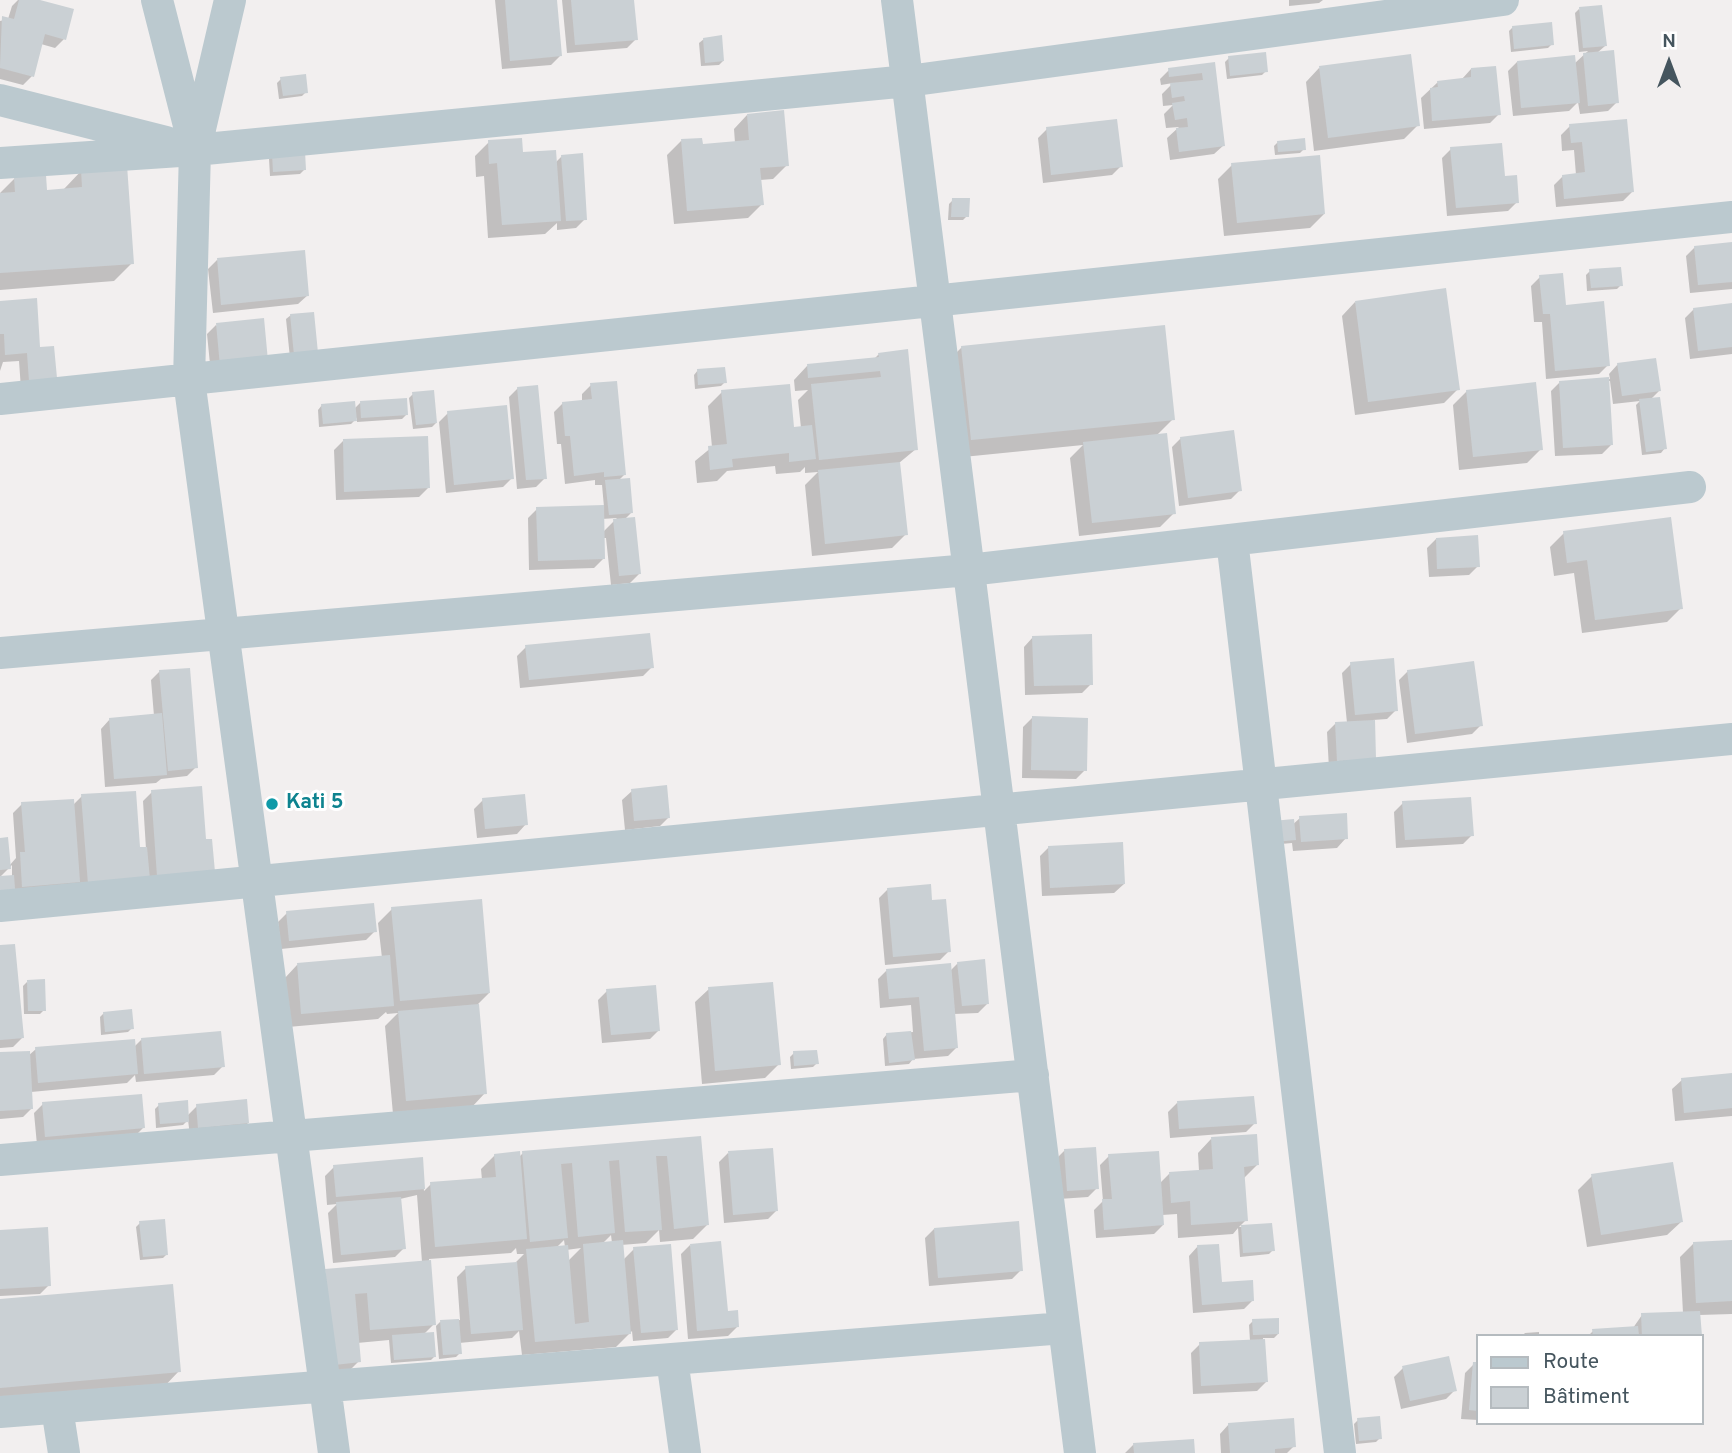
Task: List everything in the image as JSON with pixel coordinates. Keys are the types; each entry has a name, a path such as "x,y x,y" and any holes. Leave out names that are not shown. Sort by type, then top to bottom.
{"street":[{"path":"157,0 195,150"},
{"path":"230,0 195,150 189,380 334,1453"},
{"path":"897,0 1080,1453"},
{"path":"0,163 195,150 908,81 1503,0"},
{"path":"0,100 195,150"},
{"path":"0,399 1732,217"},
{"path":"0,653 969,570 1690,487"},
{"path":"1232,540 1339,1453"},
{"path":"0,906 1732,739"},
{"path":"0,1160 1033,1075"},
{"path":"0,1412 1064,1328"},
{"path":"671,1359 685,1453"},
{"path":"57,1408 64,1453"}],"building":[{"path":"19,0 40,0 74,9 66,40 45,34 34,77 0,68 2,16 14,19"},
{"path":"505,0 557,0 562,56 510,61"},
{"path":"571,0 634,0 638,40 575,45"},
{"path":"1602,5 1607,46 1583,48 1579,7"},
{"path":"1552,22 1554,45 1514,49 1512,26"},
{"path":"722,35 724,61 705,63 703,38"},
{"path":"1614,50 1619,103 1588,106 1583,53"},
{"path":"1266,52 1268,72 1230,76 1228,56"},
{"path":"1411,54 1420,126 1328,138 1319,66"},
{"path":"1575,55 1580,103 1521,108 1517,61"},
{"path":"1215,62 1225,146 1179,152 1176,128 1188,127 1187,118 1175,120 1172,103 1185,101 1184,96 1172,98 1170,83 1203,80 1202,73 1169,77 1168,68"},
{"path":"1496,66 1501,115 1432,121 1430,88 1438,87 1437,81 1471,77 1471,68"},
{"path":"306,74 308,93 283,96 280,77"},
{"path":"784,110 789,166 760,168 764,205 687,211 681,139 702,138 703,144 749,140 747,114"},
{"path":"1117,119 1123,167 1051,175 1046,127"},
{"path":"1627,119 1634,192 1564,199 1562,175 1585,172 1582,142 1571,143 1569,124"},
{"path":"522,138 523,152 556,150 561,221 502,225 497,163 489,164 488,140"},
{"path":"1305,138 1306,150 1278,152 1277,141"},
{"path":"1502,143 1505,176 1517,175 1519,203 1456,208 1450,147"},
{"path":"305,151 306,170 273,172 272,153"},
{"path":"583,153 587,220 566,221 561,155"},
{"path":"1320,155 1325,214 1237,223 1231,163"},
{"path":"127,165 134,264 0,273 0,193 15,192 14,177 46,175 47,190 82,187 81,169"},
{"path":"952,198 970,198 969,217 951,217"},
{"path":"1732,242 1732,282 1698,285 1694,246"},
{"path":"305,250 309,296 221,305 217,258"},
{"path":"1621,267 1623,286 1591,288 1589,269"},
{"path":"1563,273 1566,305 1604,301 1610,366 1555,371 1550,314 1543,314 1539,275"},
{"path":"1446,288 1460,390 1368,402 1355,301"},
{"path":"37,298 40,347 54,346 57,378 29,381 27,353 5,355 4,334 0,334 0,301"},
{"path":"1732,303 1732,347 1698,351 1693,308"},
{"path":"314,312 318,353 294,355 290,314"},
{"path":"264,318 268,361 220,366 216,323"},
{"path":"1165,325 1175,420 971,440 961,346"},
{"path":"908,349 918,450 819,460 811,384 881,377 880,371 808,378 807,364 879,357 878,353"},
{"path":"1656,358 1661,391 1622,396 1617,363"},
{"path":"725,367 727,383 698,385 697,369"},
{"path":"1609,377 1613,445 1563,448 1559,381"},
{"path":"617,381 626,475 604,477 604,472 574,476 570,436 565,436 562,402 592,399 590,383"},
{"path":"1536,382 1543,450 1473,457 1466,390"},
{"path":"790,384 794,427 812,425 816,459 789,462 789,453 732,459 733,467 710,470 708,446 727,444 721,390"},
{"path":"538,385 547,479 526,480 517,387"},
{"path":"434,390 437,423 416,425 412,392"},
{"path":"1660,397 1667,449 1646,452 1639,399"},
{"path":"407,398 408,415 361,418 360,401"},
{"path":"355,401 357,421 323,424 321,404"},
{"path":"507,405 514,479 454,485 447,411"},
{"path":"1234,430 1242,491 1188,498 1180,437"},
{"path":"1167,433 1176,514 1092,523 1083,442"},
{"path":"428,436 430,488 344,492 343,439"},
{"path":"900,462 908,535 825,544 818,470"},
{"path":"630,478 633,513 609,515 605,480"},
{"path":"604,505 605,559 538,561 536,507"},
{"path":"635,517 641,574 619,576 613,519"},
{"path":"1671,517 1683,609 1595,620 1587,560 1567,563 1563,531"},
{"path":"1478,535 1480,567 1437,569 1436,538"},
{"path":"650,633 654,668 529,680 525,645"},
{"path":"1092,634 1093,685 1034,686 1032,636"},
{"path":"1394,658 1398,711 1355,715 1350,662"},
{"path":"1474,661 1483,726 1415,734 1407,670"},
{"path":"190,668 198,768 168,771 159,670"},
{"path":"162,713 167,775 114,779 109,718"},
{"path":"1032,716 1088,718 1087,771 1031,770"},
{"path":"1375,720 1376,759 1337,761 1335,722"},
{"path":"667,785 670,818 634,821 631,789"},
{"path":"202,786 206,839 212,839 215,872 157,876 151,790"},
{"path":"136,791 140,847 147,847 150,880 88,884 81,794"},
{"path":"525,794 528,825 485,829 482,798"},
{"path":"1471,797 1474,836 1405,840 1402,801"},
{"path":"74,799 80,882 22,887 20,852 25,852 21,802"},
{"path":"1347,813 1348,839 1301,842 1299,816"},
{"path":"1294,819 1296,840 1274,842 1272,821"},
{"path":"8,837 11,869 0,870 0,838"},
{"path":"1123,842 1125,884 1050,888 1048,846"},
{"path":"14,875 15,889 0,891 0,876"},
{"path":"931,884 932,900 946,899 951,952 893,957 887,888"},
{"path":"482,899 490,993 400,1001 391,907"},
{"path":"374,903 377,932 289,941 286,911"},
{"path":"15,944 24,1038 0,1040 0,945"},
{"path":"390,955 394,1006 301,1014 297,963"},
{"path":"985,959 989,1004 962,1006 957,962"},
{"path":"951,963 958,1048 924,1051 919,997 889,999 886,969"},
{"path":"45,979 46,1011 28,1011 27,980"},
{"path":"773,982 781,1065 715,1071 708,987"},
{"path":"656,985 660,1031 611,1035 606,989"},
{"path":"479,1004 487,1094 406,1101 398,1011"},
{"path":"132,1009 134,1029 105,1032 103,1012"},
{"path":"221,1031 225,1067 144,1074 141,1038"},
{"path":"911,1031 915,1060 889,1063 886,1033"},
{"path":"135,1039 138,1074 38,1083 35,1047"},
{"path":"817,1050 819,1064 794,1066 793,1051"},
{"path":"30,1051 33,1109 0,1111 0,1052"},
{"path":"1732,1073 1732,1108 1684,1113 1681,1078"},
{"path":"142,1094 145,1128 45,1137 42,1102"},
{"path":"1254,1096 1257,1124 1179,1129 1177,1101"},
{"path":"247,1099 249,1123 198,1128 196,1104"},
{"path":"188,1100 189,1122 160,1124 158,1103"},
{"path":"1257,1134 1259,1165 1244,1167 1248,1221 1191,1225 1190,1201 1171,1203 1169,1172 1213,1169 1211,1137"},
{"path":"701,1136 709,1225 674,1229 667,1156 656,1156 662,1230 625,1232 619,1160 609,1161 615,1233 578,1237 572,1163 561,1164 568,1238 530,1242 522,1151"},
{"path":"1096,1147 1099,1189 1067,1191 1064,1149"},
{"path":"773,1148 778,1211 733,1215 728,1151"},
{"path":"520,1151 527,1239 435,1247 430,1182 496,1177 494,1154"},
{"path":"1159,1151 1164,1225 1104,1230 1102,1199 1112,1199 1108,1154"},
{"path":"423,1157 425,1189 336,1197 333,1165"},
{"path":"1673,1162 1683,1222 1601,1235 1591,1174"},
{"path":"401,1197 406,1249 341,1255 336,1202"},
{"path":"165,1219 168,1255 143,1257 139,1221"},
{"path":"1019,1221 1023,1271 938,1278 934,1228"},
{"path":"1272,1223 1275,1251 1243,1253 1241,1225"},
{"path":"48,1227 51,1286 0,1289 0,1230"},
{"path":"623,1240 631,1334 535,1342 526,1249 568,1245 575,1324 589,1322 583,1244"},
{"path":"1732,1240 1732,1301 1696,1303 1693,1242"},
{"path":"721,1241 728,1311 738,1310 739,1327 697,1331 690,1244"},
{"path":"671,1244 678,1330 641,1333 633,1247"},
{"path":"1219,1244 1222,1282 1253,1280 1254,1301 1202,1305 1197,1245"},
{"path":"431,1260 436,1325 370,1330 367,1293 355,1294 361,1362 334,1365 325,1269"},
{"path":"517,1262 523,1330 471,1334 465,1266"},
{"path":"173,1284 181,1372 0,1388 0,1299"},
{"path":"1700,1311 1702,1334 1642,1334 1641,1313"},
{"path":"1279,1318 1279,1334 1253,1335 1252,1319"},
{"path":"459,1319 462,1354 443,1355 440,1320"},
{"path":"1638,1326 1639,1334 1593,1334 1592,1329"},
{"path":"434,1332 436,1357 394,1360 392,1335"},
{"path":"1265,1339 1268,1382 1201,1386 1199,1342"},
{"path":"1449,1356 1457,1391 1410,1401 1402,1366"},
{"path":"1473,1362 1476,1362 1476,1411 1469,1410"},
{"path":"1380,1416 1382,1439 1359,1441 1357,1418"},
{"path":"1294,1418 1296,1447 1275,1449 1275,1453 1230,1453 1228,1423"},
{"path":"1194,1439 1195,1453 1134,1453 1133,1443"}],"place":[{"name":"Kati 5","path":"272,804"}]}
